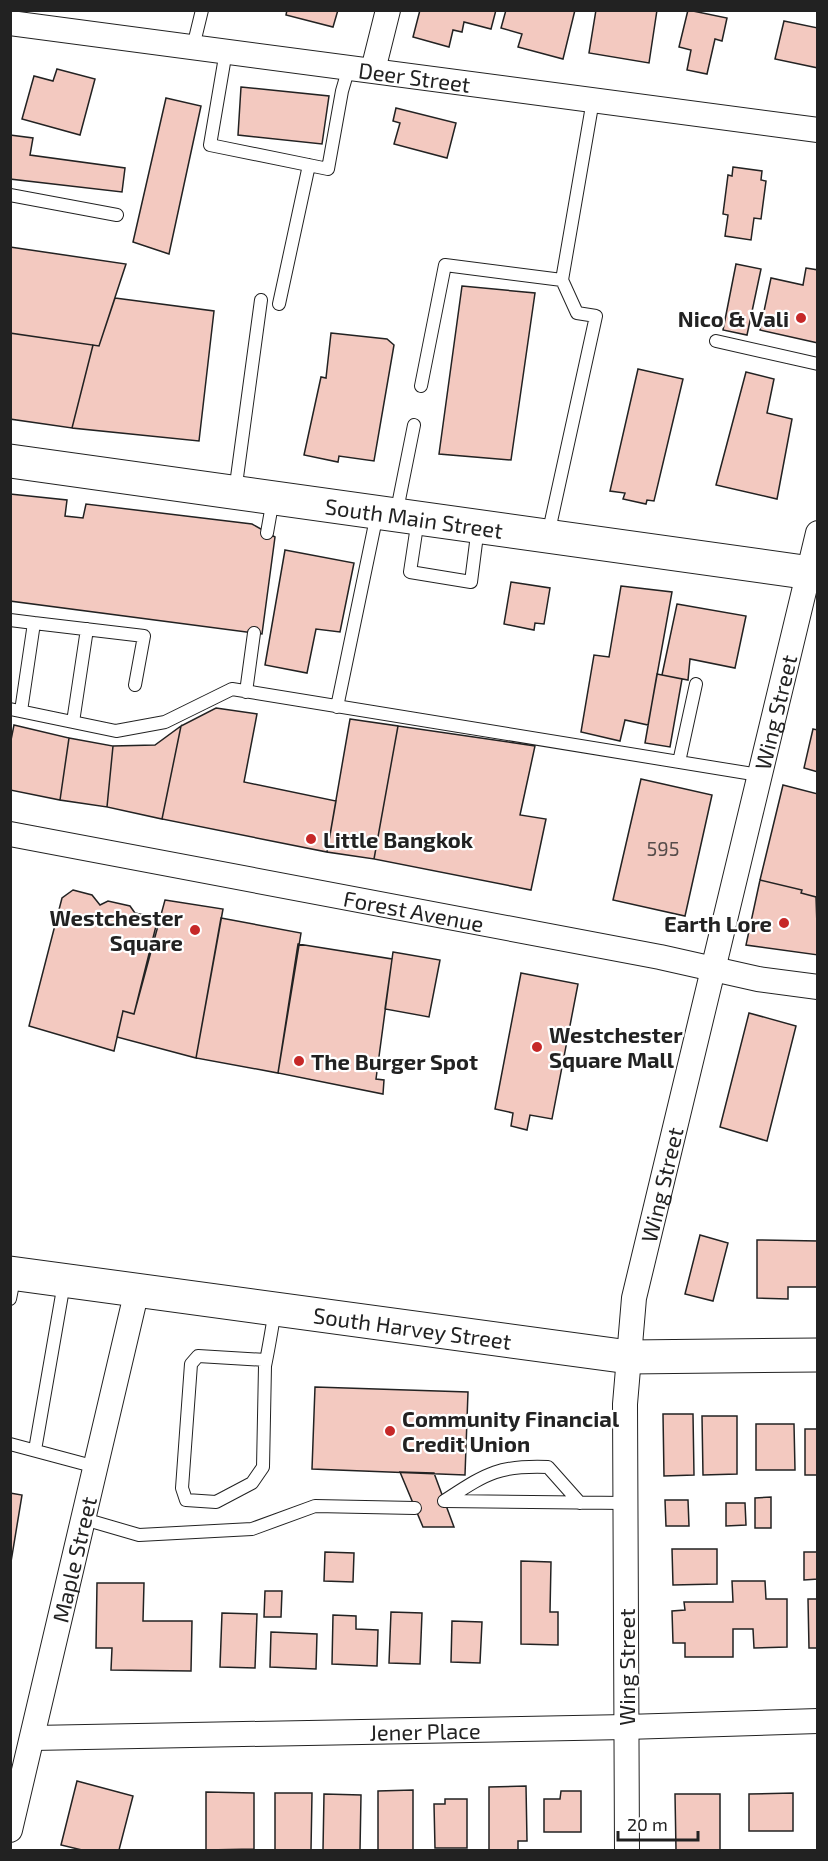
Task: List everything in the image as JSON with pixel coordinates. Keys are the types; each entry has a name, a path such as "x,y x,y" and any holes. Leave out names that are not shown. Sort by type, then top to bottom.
{"street":[{"path":"373,70 388,10"},
{"name":"Deer Street","path":"10,23 818,130"},
{"name":"South Main Street","path":"10,461 813,573"},
{"name":"Wing Street","path":"627,1851 625,1404 634,1298 759,775 813,573 818,533"},
{"name":"Forest Avenue","path":"10,834 758,979 818,987"},
{"name":"South Harvey Street","path":"12,1282 65,1281 629,1357 818,1355"},
{"name":"Maple Street","path":"12,1815 33,1738 137,1290"},
{"name":"Jener Place","path":"33,1738 627,1728 818,1721"}],"lane":[{"path":"193,47 202,10"},
{"path":"226,51 210,145 328,169 342,91 349,67"},
{"path":"548,536 596,316 577,313 562,280 593,100"},
{"path":"279,304 309,165"},
{"path":"10,195 117,215"},
{"path":"421,386 445,265 562,280"},
{"path":"235,493 261,300"},
{"path":"716,341 818,364"},
{"path":"337,707 397,515 414,425"},
{"path":"267,533 273,498"},
{"path":"397,515 410,572 471,582 478,527"},
{"path":"10,620 144,636 135,685"},
{"path":"34,623 16,710 73,722 116,731 165,722 232,689 759,775"},
{"path":"73,722 87,629"},
{"path":"246,692 255,633"},
{"path":"679,762 696,684"},
{"path":"35,1450 65,1281"},
{"path":"266,1360 198,1356 191,1364 182,1488 186,1500 216,1502 252,1483 263,1467 266,1360 275,1309"},
{"path":"10,1444 96,1467"},
{"path":"580,1503 548,1467 515,1466 488,1472 444,1501 580,1503 625,1503"},
{"path":"84,1519 139,1535 252,1529 315,1506 415,1509"}],"building":[{"path":"287,10 338,10 333,27 286,15"},
{"path":"420,10 496,10 491,29 464,22 462,32 453,30 449,47 413,37"},
{"path":"506,10 575,10 563,59 518,47 522,34 501,28"},
{"path":"596,10 657,10 649,63 589,53"},
{"path":"688,10 727,18 722,41 715,39 707,74 687,70 691,50 679,47"},
{"path":"784,21 818,28 818,68 775,59"},
{"path":"57,69 95,79 80,135 22,119 34,76 53,81"},
{"path":"241,87 329,96 322,144 238,135"},
{"path":"166,98 201,106 169,254 133,242"},
{"path":"396,108 456,123 447,158 394,144 400,123 393,121"},
{"path":"10,135 33,138 30,155 125,168 122,192 10,179"},
{"path":"733,167 762,171 761,180 766,181 761,219 754,218 751,240 725,236 728,215 723,214 728,175 732,176"},
{"path":"10,247 126,264 99,346 10,333"},
{"path":"736,264 761,269 747,335 723,330"},
{"path":"806,268 818,270 818,343 760,330 771,278 803,285"},
{"path":"462,286 535,293 511,460 439,454"},
{"path":"115,298 214,311 199,441 72,428 93,345 99,346"},
{"path":"10,333 93,345 72,428 10,419"},
{"path":"331,333 387,339 394,345 374,461 339,456 338,462 304,455 321,377 326,378"},
{"path":"638,369 683,379 654,501 647,500 646,504 623,499 625,493 610,491"},
{"path":"746,372 774,379 767,413 792,419 777,499 716,485"},
{"path":"10,494 67,500 65,516 83,518 86,504 252,524 275,537 262,634 10,601"},
{"path":"285,550 354,563 340,632 316,629 307,673 265,665"},
{"path":"511,582 550,588 544,624 535,623 534,630 504,624"},
{"path":"621,586 672,592 648,725 625,720 620,741 581,732 594,655 609,657"},
{"path":"677,604 746,616 735,668 690,659 688,680 662,675"},
{"path":"657,674 682,679 670,747 645,743"},
{"path":"216,708 257,714 244,782 336,801 327,852 162,819 181,726"},
{"path":"350,719 398,726 374,859 327,852"},
{"path":"14,725 69,738 60,800 10,790 10,745"},
{"path":"181,726 162,819 107,807 113,746 155,745"},
{"path":"398,726 535,746 520,815 546,819 531,890 374,859"},
{"path":"813,729 818,730 818,772 804,768"},
{"path":"69,738 113,746 107,807 60,800"},
{"path":"641,779 712,795 685,916 613,900"},
{"path":"783,785 818,794 818,900 816,897 801,893 802,890 760,880"},
{"name":"Earth Lore","path":"760,880 802,890 801,893 816,897 818,955 746,945"},
{"path":"73,890 92,895 100,905 108,901 130,906 135,913 158,918 134,1014 123,1011 114,1051 29,1026 62,898"},
{"path":"165,900 223,909 196,1058 117,1037 123,1011 134,1014"},
{"path":"221,918 301,933 278,1073 196,1058"},
{"path":"298,944 392,959 376,1079 384,1080 383,1094 278,1073"},
{"path":"393,952 440,960 429,1017 385,1009"},
{"name":"Westchester Square Mall","path":"521,973 578,984 552,1119 530,1115 527,1130 511,1126 513,1113 495,1109"},
{"path":"749,1013 796,1026 767,1141 720,1127"},
{"path":"700,1235 728,1243 713,1301 685,1294"},
{"path":"757,1240 818,1241 818,1287 788,1287 788,1299 757,1298"},
{"name":"Community Financial Credit Union","path":"315,1387 468,1392 465,1475 312,1469"},
{"path":"663,1414 693,1414 694,1475 664,1476"},
{"path":"702,1416 737,1416 737,1474 703,1475"},
{"path":"756,1424 794,1424 795,1470 756,1470"},
{"path":"805,1429 818,1429 818,1475 805,1475"},
{"path":"400,1472 434,1473 454,1527 423,1527"},
{"path":"10,1493 22,1495 10,1568"},
{"path":"771,1497 771,1528 755,1528 755,1498"},
{"path":"665,1500 688,1500 689,1526 666,1526"},
{"path":"726,1503 745,1503 746,1525 726,1526"},
{"path":"672,1549 717,1549 717,1584 673,1585"},
{"path":"325,1552 354,1553 353,1582 324,1581"},
{"path":"804,1552 818,1552 818,1579 804,1580"},
{"path":"521,1561 551,1562 550,1612 558,1612 558,1645 521,1644"},
{"path":"732,1581 765,1581 766,1599 787,1599 787,1647 754,1648 753,1629 733,1629 733,1657 685,1657 685,1643 673,1643 672,1611 685,1610 684,1602 733,1602"},
{"path":"97,1583 144,1583 143,1621 192,1621 191,1671 111,1670 112,1648 96,1648"},
{"path":"265,1591 282,1591 281,1617 264,1617"},
{"path":"808,1599 818,1599 818,1648 809,1648"},
{"path":"391,1612 422,1613 420,1664 389,1663"},
{"path":"222,1613 257,1614 255,1668 220,1667"},
{"path":"333,1615 356,1616 356,1629 378,1630 377,1666 332,1664"},
{"path":"452,1621 482,1622 480,1663 451,1662"},
{"path":"271,1632 317,1634 316,1669 270,1667"},
{"path":"77,1781 133,1796 119,1850 82,1850 61,1845"},
{"path":"526,1786 527,1841 518,1841 518,1850 489,1850 489,1787"},
{"path":"413,1790 413,1850 378,1850 378,1791"},
{"path":"561,1791 581,1791 581,1832 544,1832 544,1799 560,1799"},
{"path":"206,1792 254,1793 254,1849 206,1850"},
{"path":"275,1793 312,1793 311,1850 275,1850"},
{"path":"793,1793 793,1831 749,1831 749,1794"},
{"path":"324,1794 361,1795 360,1850 323,1850"},
{"path":"675,1794 720,1794 720,1850 676,1850"},
{"path":"445,1799 467,1799 467,1848 435,1848 434,1804 445,1804"}],"place":[{"name":"Nico & Vali","path":"801,318"},
{"name":"Little Bangkok","path":"311,839"},
{"name":"Earth Lore","path":"784,923"},
{"name":"Westchester Square","path":"195,930"},
{"name":"Westchester Square Mall","path":"537,1047"},
{"name":"The Burger Spot","path":"299,1061"},
{"name":"Community Financial Credit Union","path":"390,1431"}]}
